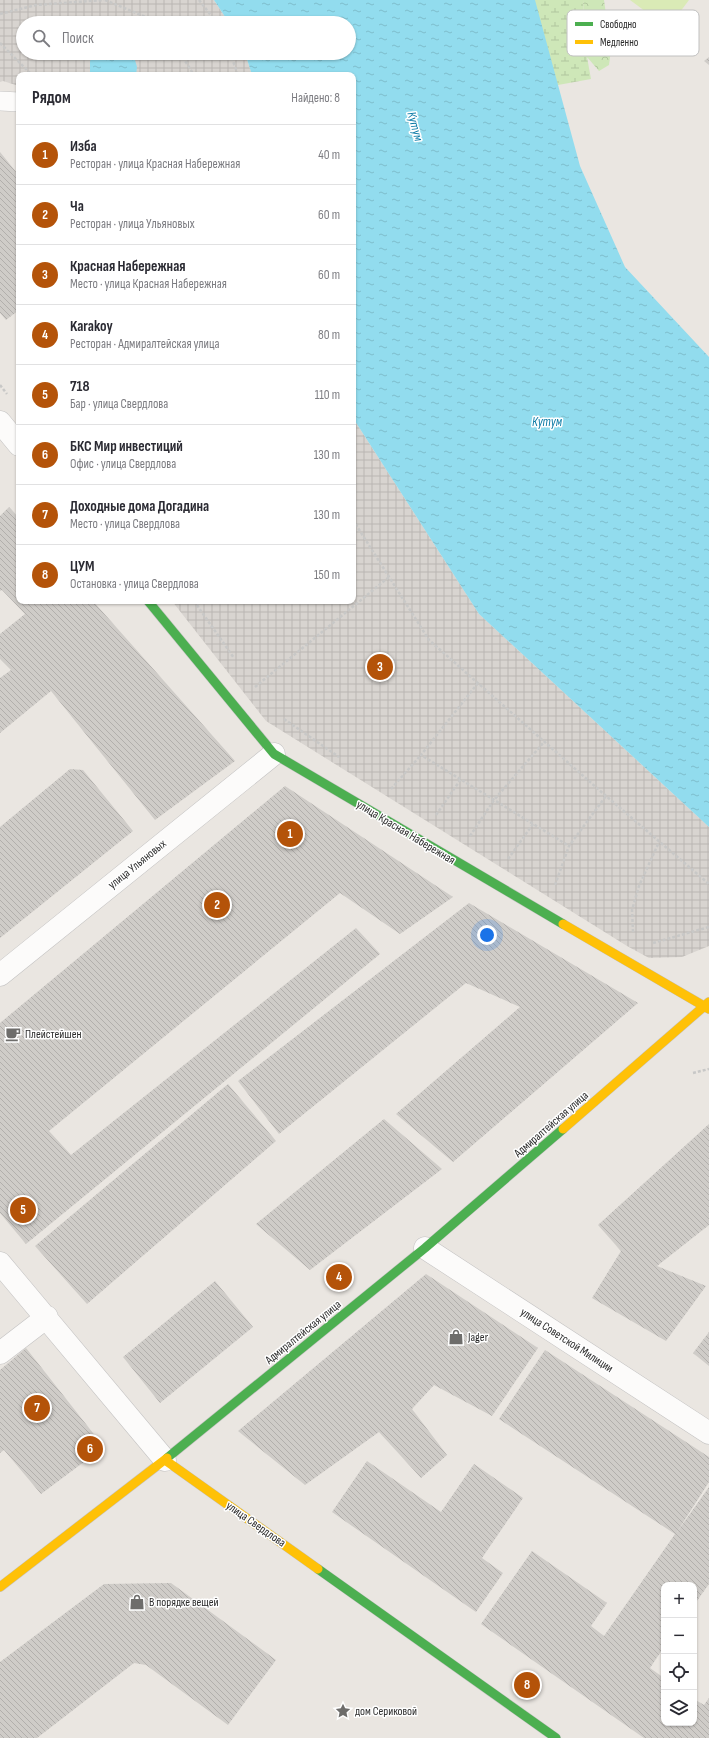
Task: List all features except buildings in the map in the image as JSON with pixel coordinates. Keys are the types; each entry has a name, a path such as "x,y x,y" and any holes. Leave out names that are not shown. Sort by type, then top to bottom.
{"main road":[{"name":"улица Красная Набережная","path":"150,604 274,754 707,1006"},
{"name":"Адмиралтейская улица","path":"0,1587 165,1460 425,1248 707,1006"},
{"name":"улица Свердлова","path":"165,1460 556,1738"}],"street":[{"name":"улица Ульяновых","path":"0,975 274,754"},
{"name":"улица Советской Милиции","path":"425,1248 709,1433"},
{"name":"улица Свердлова","path":"0,1263 47,1317 165,1460"},
{"path":"0,1352 47,1317"}],"lane":[{"path":"0,101 16,102"}],"path":[{"path":"0,14 36,5 104,0 143,16"},
{"path":"199,0 212,16"},
{"path":"0,43 16,59"},
{"path":"17,60 29,72"},
{"path":"184,60 192,72"},
{"path":"233,60 237,72"},
{"path":"356,525 429,640 544,742 709,884"},
{"path":"356,603 389,576"},
{"path":"196,604 238,663"},
{"path":"255,687 355,604"},
{"path":"251,681 259,693"},
{"path":"389,792 421,755 478,683"},
{"path":"278,714 340,758"},
{"path":"468,839 494,800 544,742"},
{"path":"421,755 569,846"},
{"path":"433,819 461,779"},
{"path":"553,891 569,846 606,796"},
{"path":"506,863 533,824"},
{"path":"627,933 634,937 632,910 639,886 659,842"},
{"path":"649,945 709,927"},
{"path":"693,1073 709,1069"}],"green space":[{"path":"455,0 583,0 584,10 567,10 567,56 587,56 591,79 558,85"},
{"path":"583,0 604,0 605,10 584,10"},
{"path":"630,0 689,0 682,10 644,10"},
{"path":"610,56 609,65 599,71 587,57"}],"shaded area":[{"path":"0,0 214,0 224,16 16,16 16,60 247,60 251,72 16,72 16,85 3,81 0,82"},
{"path":"356,423 479,614 709,827 709,946 682,957 649,958 627,946 266,721 174,604 356,604"}],"water":[{"name":"Кутум","path":"214,0 535,0 580,166 625,267 709,357 709,827 479,614 356,423 356,72 251,72 247,60 356,60 356,16 224,16"},
{"path":"135,60 136,72 90,72 90,61"}],"traffic: fast":[{"path":"150,604 274,754 563,924"},
{"path":"167,1458 425,1248 563,1129"},
{"path":"318,1569 556,1738"}],"traffic: slow":[{"path":"563,924 709,1009"},
{"path":"563,1129 709,1002"},
{"path":"0,1587 167,1458"},
{"path":"165,1460 318,1569"}],"place":[{"name":"Красная Набережная","path":"380,667"},
{"name":"Изба","path":"290,834"},
{"name":"Ча","path":"217,905"},
{"name":"Плейстейшен","path":"13,1034"},
{"name":"718","path":"23,1210"},
{"name":"Karakoy","path":"339,1277"},
{"name":"Jager","path":"456,1337"},
{"name":"Доходные дома Догадина","path":"37,1408"},
{"name":"БКС Мир инвестиций","path":"90,1449"},
{"name":"В порядке вещей","path":"137,1602"},
{"name":"ЦУМ","path":"527,1685"},
{"name":"дом Сериковой","path":"343,1711"}]}
